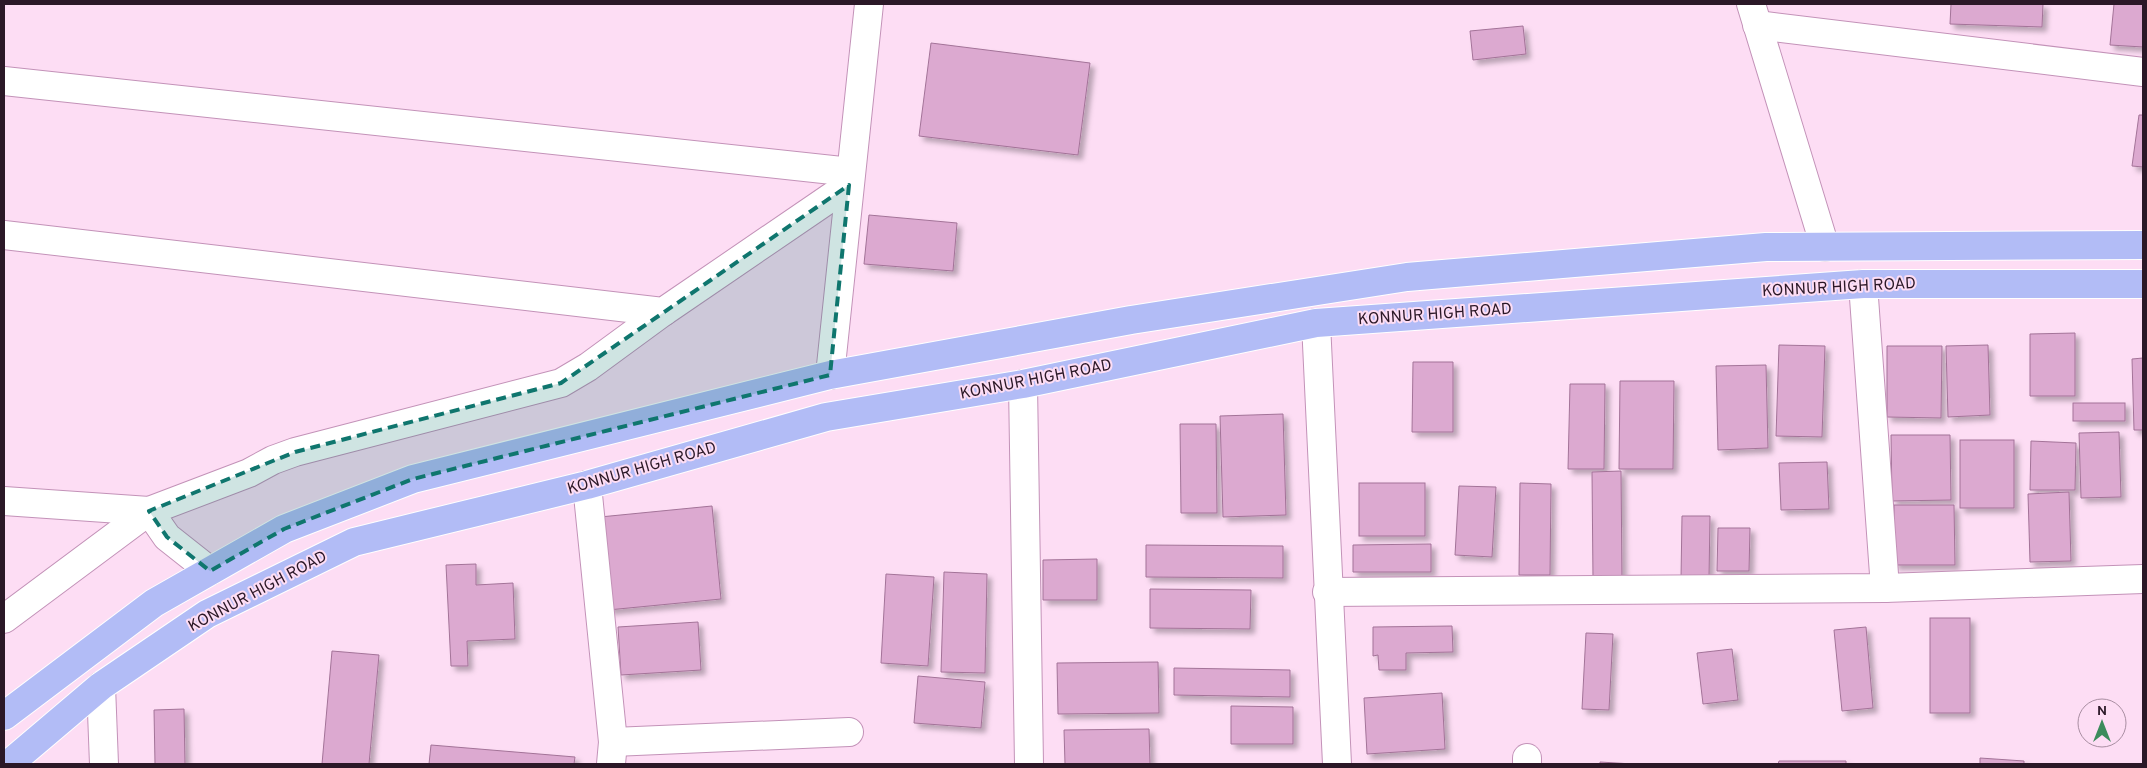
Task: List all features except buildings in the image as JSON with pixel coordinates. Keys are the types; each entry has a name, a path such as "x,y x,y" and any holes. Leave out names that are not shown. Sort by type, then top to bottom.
{"main road":[{"path":"4,716 154,603 284,529 413,479 830,375 1131,320 1407,278 1766,247 2143,245"},
{"name":"KONNUR HIGH ROAD","path":"9,764 101,686 207,614 354,542 587,485 826,416 1023,384 1316,323 1863,284 2143,284"}],"street":[{"path":"830,375 869,4"},
{"path":"1825,247 1754,14 2143,72"},
{"path":"4,82 850,178"},
{"path":"4,619 149,511 249,473 273,460 295,452 562,383 588,367 850,178"},
{"path":"4,235 663,312"},
{"path":"1863,284 1885,588"},
{"path":"1316,323 1327,592 1337,764"},
{"path":"1023,384 1029,764"},
{"path":"587,485 612,753 850,732"},
{"path":"4,501 149,511"},
{"path":"149,511 167,537 210,571"},
{"path":"1327,592 1885,588 2143,579"},
{"path":"101,686 104,764"}],"highlighted area":[{"path":"849,185 830,375 413,479 284,529 210,571 167,537 149,511 295,452 561,383"}]}
